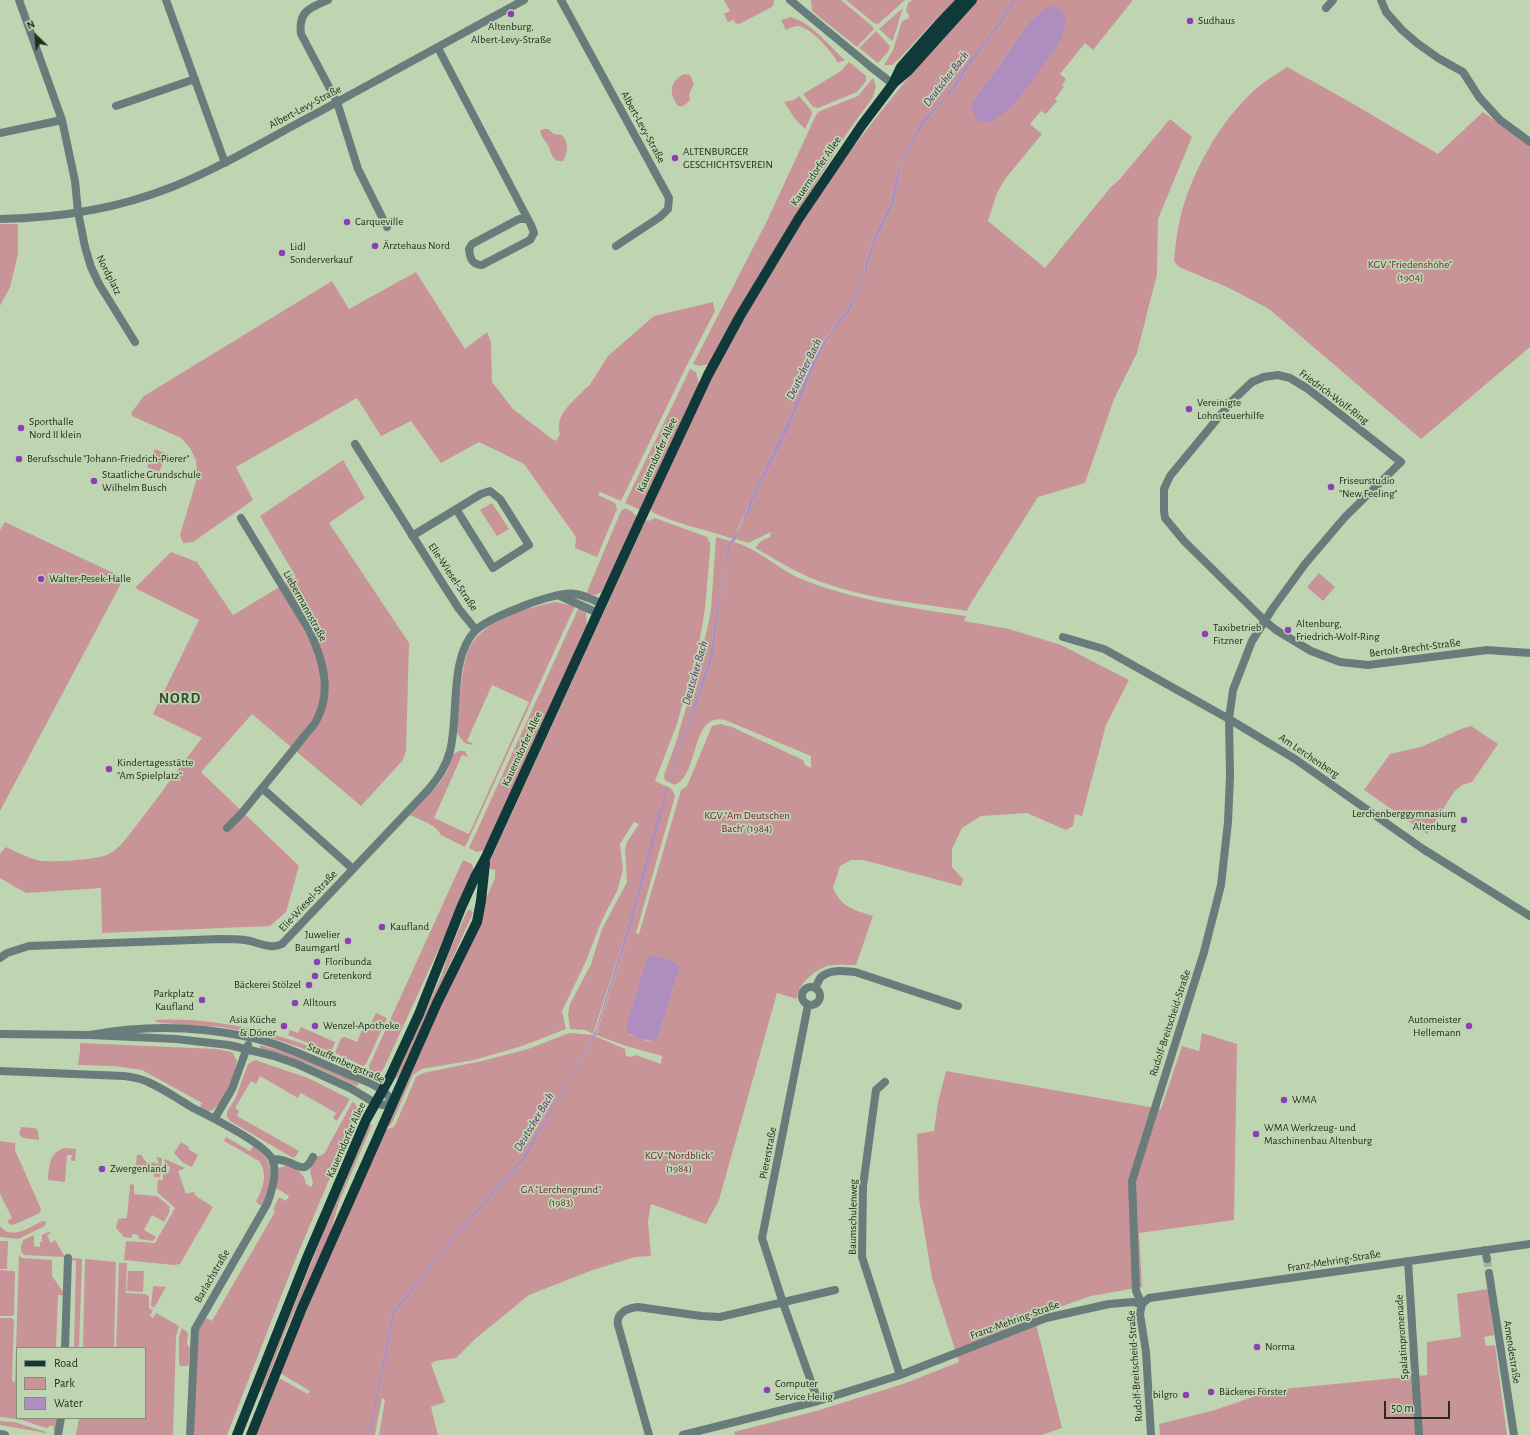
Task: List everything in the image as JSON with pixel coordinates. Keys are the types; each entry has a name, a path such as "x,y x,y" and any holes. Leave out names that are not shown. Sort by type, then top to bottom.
{"main road":[{"name":"Kauerndorfer Allee","path":"237,1435 307,1258 366,1120 376,1103 419,1014 475,877 485,859 708,375 740,316 803,212 862,125 893,84 901,67 962,0"},
{"name":"Kauerndorfer Allee","path":"893,84 908,71 972,0"},
{"name":"Kauerndorfer Allee","path":"251,1435 302,1308 437,1003 476,922 481,901 485,859"}],"street":[{"path":"19,0 62,120 75,181 78,212"},
{"path":"166,0 225,163"},
{"path":"328,0 304,13 300,23 301,34 337,102 358,170 387,227"},
{"name":"Albert-Levy-Straße","path":"0,219 38,217 78,212 121,204 172,187 225,163 524,0"},
{"name":"Albert-Levy-Straße","path":"561,0 669,198 668,209 660,217 616,246"},
{"path":"1326,8 1333,0"},
{"path":"1381,0 1386,12 1402,30 1438,58 1463,72 1478,97 1500,120 1530,142"},
{"path":"793,1 893,84"},
{"path":"438,48 528,218 534,233 530,240 482,266 477,265 472,261 469,249 472,244 519,219 528,218"},
{"path":"116,106 195,80"},
{"path":"0,133 62,120"},
{"name":"Nordplatz","path":"78,212 86,254 91,267 99,284 135,342"},
{"name":"Friedrich-Wolf-Ring","path":"1278,375 1290,378 1308,390 1401,462 1345,517 1305,564 1265,621 1184,541 1165,518 1163,504 1164,489 1170,476 1236,397 1252,382 1264,377 1278,375"},
{"name":"Elie-Wiesel-Straße","path":"355,444 459,609 476,630"},
{"name":"Elie-Wiesel-Straße","path":"412,536 456,509 481,494 490,490 500,499 529,545 493,568 456,509"},
{"name":"Liebermannstraße","path":"227,828 241,814 316,723 323,704 325,686 322,666 316,645 309,630 241,518"},
{"name":"Elie-Wiesel-Straße","path":"0,958 7,953 29,946 231,939 245,940 277,947 288,938 428,790 442,771 452,742 458,671 469,639 476,630 500,616 524,605 550,597 560,596 600,608"},
{"name":"Bertolt-Brecht-Straße","path":"1265,621 1276,630 1311,651 1340,662 1368,666 1487,650 1530,653"},
{"name":"Rudolf-Breitscheid-Straße","path":"1150,1435 1146,1352 1140,1314 1142,1304 1136,1291 1132,1181 1204,952 1221,885 1228,822 1230,776 1229,719 1233,690 1252,641 1265,621"},
{"name":"Am Lerchenberg","path":"1064,637 1104,650 1229,719 1295,759 1423,849 1530,916"},
{"path":"262,788 353,870"},
{"name":"Piererstraße","path":"818,1401 783,1303 762,1238 808,1005 803,999 803,993 809,988 815,988 821,977 828,973 837,971 855,972 958,1006"},
{"path":"808,1005 817,1003 820,998 819,992 815,988"},
{"name":"Stauffenbergstraße","path":"0,1034 90,1035 176,1039 247,1048 297,1064 350,1088 376,1103 383,1105 392,1103 390,1098 382,1090 298,1053 250,1037 210,1031 171,1028 117,1030 90,1035"},
{"path":"215,1118 232,1089 250,1037"},
{"path":"0,1071 124,1076 136,1078 148,1082 215,1118 266,1150 272,1159 280,1160 304,1168 309,1165 313,1157"},
{"name":"Baumschulenweg","path":"885,1082 876,1090 863,1186 862,1257 900,1375"},
{"name":"Barlachstraße","path":"190,1435 195,1329 267,1204 272,1189 274,1173 272,1159"},
{"name":"Franz-Mehring-Straße","path":"683,1435 818,1401 900,1375 1046,1318 1109,1304 1133,1302 1142,1304 1150,1298 1408,1261 1486,1255 1530,1244"},
{"path":"65,1347 68,1258"},
{"name":"Spalatinpromenade","path":"1408,1261 1419,1435"},
{"name":"Amendestraße","path":"1489,1273 1514,1435"},
{"path":"649,1435 618,1325 617,1320 620,1314 631,1308 638,1307 720,1318 835,1290"},
{"path":"58,1435 61,1419"},
{"path":"0,1434 5,1435"}],"green space":[{"path":"724,0 774,1 773,6 770,8 739,24 735,23 734,20 728,22 724,14 730,11"},
{"path":"811,0 841,0 874,29 857,47 812,11"},
{"path":"846,0 905,0 878,24 874,23"},
{"path":"912,0 956,0 898,60 892,65 884,65 893,50 902,21 909,18 906,11 908,3"},
{"path":"975,0 1013,0 991,33 967,63 950,90 938,105 922,120 909,144 897,173 890,204 875,235 865,262 864,273 857,289 848,308 821,344 791,414 733,539 672,520 652,512 651,509 665,477 710,382 738,329 800,225 833,175 884,108 938,42"},
{"path":"1016,0 1133,0 1093,50 1085,43 1060,74 1066,79 1062,85 1064,87 1055,99 1057,101 1046,114 1041,111 1030,124 1042,134 1005,179 997,193 988,221 1045,268 1110,188 1120,179 1170,119 1192,137 1158,219 1157,274 1137,353 1114,399 1085,483 1038,497 967,611 903,602 861,594 820,581 794,570 755,548 761,541 770,537 771,532 748,543 736,539 739,529 750,511 753,500 784,439 821,351 828,339 850,311 867,270 875,242 894,203 902,163 917,135 928,119 957,86 970,65 998,28","holes":["1029,23 1066,24 972,103"]},
{"path":"903,8 893,40 892,41 879,29"},
{"path":"791,17 807,25 845,60 838,63 821,41 809,31 798,26 786,30 781,20"},
{"path":"876,31 890,46 888,52 878,63 859,48"},
{"path":"849,62 866,76 866,81 857,92 818,108 813,107 803,94 841,71"},
{"name":"KGV \"Friedenshöhe\" (1904)","path":"1287,67 1438,154 1483,112 1530,146 1530,347 1421,439 1269,309 1229,288 1179,267 1174,261 1178,228 1184,203 1200,165 1216,136 1247,97 1269,78"},
{"path":"684,74 690,75 694,84 689,94 689,101 684,106 678,106 673,97 672,88 675,80"},
{"path":"873,78 876,86 873,97 847,133 760,273 709,364 700,366 693,364 767,221 816,115 820,111 858,96"},
{"path":"799,96 811,110 812,114 805,129 795,119 784,102 794,100"},
{"path":"543,129 548,129 554,134 562,135 566,141 566,154 563,161 556,160 552,155 541,134 540,131"},
{"path":"0,224 18,224 18,254 10,287 0,306"},
{"path":"416,272 465,349 487,332 491,342 492,382 513,409 556,441 560,434 559,427 562,414 566,408 589,386 608,356 654,316 713,302 715,311 621,501 600,492 598,495 615,503 617,509 597,557 575,548 576,537 524,464 479,442 441,463 411,421 381,436 357,398 236,467 253,500 193,542 183,543 180,535 197,478 196,460 190,448 181,438 132,416 131,413 144,396 332,281 349,309"},
{"path":"690,369 696,372 699,383 640,510 625,503"},
{"path":"155,449 167,454 159,472 147,467"},
{"path":"343,460 365,498 329,523 409,643 406,750 403,760 361,806 252,714 201,772 299,866 286,912 270,926 102,933 101,888 26,893 0,878 0,854 6,847 17,853 43,861 95,858 109,854 130,834 202,738 153,714 199,620 135,588 171,552 197,562 233,615 296,577 260,516"},
{"path":"492,503 509,529 497,536 480,510"},
{"path":"625,508 637,516 602,591 596,595 586,594 621,511"},
{"path":"655,518 707,537 710,543 710,551 705,609 699,644 677,724 655,781 672,789 675,796 636,933 639,934 681,790 687,786 712,726 720,724 732,727 803,760 805,765 811,768 811,756 725,720 714,720 706,725 700,735 688,770 682,780 674,785 665,780 664,775 675,745 696,674 708,626 711,609 716,537 731,541 728,545 717,606 710,656 670,778 671,779 713,657 722,581 730,547 734,542 752,549 784,570 801,579 841,593 924,610 966,616 964,621 1009,629 1061,645 1129,680 1106,725 1082,816 1075,814 1073,826 1066,830 1027,813 981,816 962,828 952,849 952,867 963,879 961,886 863,860 851,860 840,866 833,888 837,895 845,904 854,910 873,916 856,965 830,965 817,971 803,983 797,999 777,993 719,1200 706,1224 651,1204 648,1221 651,1256 635,1257 590,1271 529,1295 475,1339 456,1358 435,1361 431,1364 445,1402 431,1407 438,1435 379,1435 385,1400 382,1398 375,1435 370,1435 395,1313 446,1248 525,1159 595,1036 625,1049 626,1056 631,1057 636,1055 661,1064 662,1056 623,1045 596,1035 631,927 657,830 655,830 627,930 593,1034 585,1030 570,1029 568,1014 570,1004 591,964 602,929 627,882 625,849 627,842 639,824 634,822 620,844 623,870 617,891 602,920 586,961 562,1011 566,1029 522,1046 474,1060 422,1069 413,1075 392,1123 390,1126 386,1127 495,878 495,870 488,868 489,863 646,520 648,521","holes":["680,967 658,1037 648,1041 630,1035"]},
{"path":"5,522 124,578 0,811 0,530"},
{"path":"1319,573 1335,587 1323,601 1307,587"},
{"path":"556,602 575,606 465,847 441,835 432,825 410,815 439,784 448,770 452,755 459,751 465,751 468,757 462,755 434,818 469,834 529,702 492,685 467,741 474,744 471,745 465,743 456,731 461,682 467,654 472,643 491,625 517,612"},
{"path":"579,607 586,612 587,626 484,850 477,852 469,848"},
{"path":"1471,726 1498,744 1472,782 1462,785 1454,792 1427,834 1364,790 1390,754 1421,747"},
{"path":"463,860 472,864 474,872 384,1068 376,1076 364,1077 369,1069 369,1066"},
{"path":"470,909 473,913 398,1078 396,1079 395,1078 441,977 449,952 467,911"},
{"path":"376,1013 387,1018 366,1064 363,1066 335,1053 341,1038 345,1037 357,1042 362,1030 364,1031 368,1024 370,1025"},
{"path":"154,1020 208,1022 261,1031 260,1034 221,1027 160,1023"},
{"path":"301,1027 335,1042 331,1052 288,1035 290,1030 298,1033"},
{"path":"265,1032 301,1043 330,1055 328,1058 265,1036"},
{"path":"569,1033 593,1035 522,1158 444,1247 393,1311 368,1435 256,1435 278,1379 281,1379 308,1394 310,1391 280,1373 305,1310 384,1130 394,1127 416,1077 423,1073 482,1061 528,1049"},
{"path":"1202,1033 1237,1044 1234,1220 1139,1233 1142,1287 1091,1296 1034,1316 1062,1428 1042,1435 735,1435 734,1432 816,1411 903,1384 959,1362 932,1278 919,1199 917,1134 934,1131 938,1102 946,1071 1161,1109 1182,1046 1199,1051"},
{"path":"80,1043 216,1049 232,1052 237,1061 223,1099 213,1110 207,1112 200,1107 202,1103 142,1070 113,1066 78,1065"},
{"path":"260,1045 292,1054 359,1083 357,1086 306,1063 260,1049"},
{"path":"333,1057 361,1069 362,1071 360,1076 345,1070 343,1066 332,1060"},
{"path":"255,1060 308,1078 350,1099 337,1121 333,1118 336,1113 301,1093 298,1098 260,1076 256,1084 251,1081 235,1108 239,1111 237,1116 299,1151 293,1158 230,1121 227,1117 227,1112 236,1097 248,1064"},
{"path":"353,1101 357,1107 357,1114 296,1258 227,1435 193,1435 199,1330 206,1318 212,1321 272,1217 275,1211 273,1210 279,1197 286,1201 289,1196 276,1188 279,1168 288,1165 295,1169 302,1174 306,1184 311,1187 313,1183 310,1170 316,1157 324,1154"},
{"path":"370,1124 372,1125 339,1202 330,1234 287,1328 263,1391 261,1392 263,1383 324,1231"},
{"path":"21,1127 35,1128 38,1131 39,1140 23,1138 19,1134"},
{"path":"226,1137 250,1151 253,1146 261,1152 266,1159 269,1165 270,1180 263,1205 256,1202 264,1182 264,1171 262,1166 259,1161 224,1141"},
{"path":"0,1141 15,1143 15,1150 41,1209 40,1213 13,1225 9,1224 7,1221 12,1218 0,1194"},
{"path":"181,1142 189,1147 188,1149 198,1155 192,1167 183,1163 174,1153"},
{"path":"65,1148 76,1149 75,1161 71,1161 72,1155 67,1155 65,1182 48,1180 53,1156"},
{"path":"137,1155 141,1155 147,1163 150,1162 151,1164 154,1162 156,1164 159,1163 156,1157 162,1158 160,1177 154,1177 155,1167 136,1165"},
{"path":"165,1159 185,1168 178,1171 186,1194 194,1192 196,1196 213,1207 180,1264 174,1265 124,1260 126,1241 155,1243 175,1208 157,1192 158,1180 163,1180 163,1172 169,1172 170,1166 164,1166"},
{"path":"130,1184 134,1185 134,1194 157,1196 170,1207 170,1211 164,1222 152,1215 144,1230 156,1237 153,1241 139,1239 138,1235 133,1234 131,1238 124,1237 116,1228 118,1219 127,1218"},
{"path":"43,1221 46,1222 45,1226 18,1239 0,1237 0,1226 5,1230 15,1233"},
{"path":"48,1232 51,1233 47,1235 51,1243 55,1240 65,1257 24,1255 21,1252 23,1240 34,1235 34,1246 40,1247 42,1235"},
{"path":"0,1241 8,1241 7,1269 0,1269"},
{"path":"19,1255 22,1258 52,1260 52,1276 64,1293 64,1295 58,1295 56,1347 16,1347"},
{"path":"72,1258 82,1259 79,1347 74,1347 76,1261 71,1260"},
{"path":"85,1259 116,1262 114,1347 83,1347"},
{"path":"119,1263 127,1263 126,1293 145,1294 149,1296 149,1308 153,1310 150,1316 153,1318 156,1313 179,1326 176,1336 173,1435 76,1435 79,1419 146,1419 146,1347 116,1347"},
{"path":"0,1270 15,1272 14,1315 12,1316 0,1316"},
{"path":"128,1271 144,1271 143,1292 127,1291"},
{"path":"153,1286 166,1287 154,1308 151,1306"},
{"path":"1488,1289 1494,1335 1484,1337 1486,1346 1495,1345 1507,1435 1160,1435 1159,1424 1215,1410 1273,1390 1427,1375 1427,1342 1461,1337 1457,1294"},
{"path":"0,1318 12,1318 14,1320 12,1381 15,1382 16,1350 16,1419 58,1419 55,1432 53,1425 46,1428 22,1420 0,1417"},
{"path":"182,1328 188,1333 187,1344 190,1348 189,1364 187,1366 181,1366 179,1364 179,1337"},
{"path":"0,1421 14,1422 46,1433 0,1425"}],"water":[{"path":"1013,0 1016,0 957,86 928,119 917,135 902,163 894,203 875,242 867,270 850,311 828,339 821,351 784,439 753,500 750,511 739,529 736,539 730,547 722,581 713,657 671,779 670,778 710,656 717,606 728,545 741,525 749,502 791,414 818,349 848,308 857,289 864,273 865,263 875,235 890,204 897,173 909,144 922,120 938,105 950,90 967,63 991,33"},
{"path":"1055,6 1063,13 1066,24 1058,45 1014,105 990,123 978,120 974,115 972,103 1029,23 1045,9"},
{"path":"666,794 631,927 595,1036 525,1159 446,1248 395,1313 371,1431 370,1435 368,1435 393,1311 444,1247 522,1158 588,1046 596,1029 627,930 659,811"},
{"path":"650,956 666,959 674,962 680,967 658,1037 654,1040 641,1039 633,1036 629,1033 626,1026 647,959"}],"waterway":[{"name":"Deutscher Bach","path":"665,796 667,788"}],"tunnel":[{"path":"1487,1259 1489,1273"}],"place":[{"name":"Altenburg, Albert-Levy-Straße","path":"511,14"},
{"name":"Sudhaus","path":"1190,21"},
{"name":"ALTENBURGER GESCHICHTSVEREIN","path":"675,158"},
{"name":"Carqueville","path":"347,222"},
{"name":"Ärztehaus Nord","path":"375,246"},
{"name":"Lidl Sonderverkauf","path":"282,253"},
{"name":"Vereinigte Lohnsteuerhilfe","path":"1189,409"},
{"name":"Sporthalle Nord II klein","path":"21,428"},
{"name":"Berufsschule \"Johann-Friedrich-Pierer\"","path":"19,459"},
{"name":"Staatliche Grundschule Wilhelm Busch","path":"94,481"},
{"name":"Friseurstudio \"New Feeling\"","path":"1331,487"},
{"name":"Walter-Pesek-Halle","path":"41,579"},
{"name":"Altenburg, Friedrich-Wolf-Ring","path":"1288,630"},
{"name":"Taxibetrieb Fitzner","path":"1205,634"},
{"name":"Kindertagesstätte \"Am Spielplatz\"","path":"109,769"},
{"name":"Lerchenberggymnasium Altenburg","path":"1464,820"},
{"name":"Kaufland","path":"382,927"},
{"name":"Juwelier Baumgartl","path":"348,941"},
{"name":"Floribunda","path":"317,962"},
{"name":"Gretenkord","path":"315,976"},
{"name":"Bäckerei Stölzel","path":"309,985"},
{"name":"Parkplatz Kaufland","path":"202,1000"},
{"name":"Alltours","path":"295,1003"},
{"name":"Asia Küche & Döner","path":"284,1026"},
{"name":"Wenzel-Apotheke","path":"315,1026"},
{"name":"Automeister Hellemann","path":"1469,1026"},
{"name":"WMA","path":"1284,1100"},
{"name":"WMA Werkzeug- und Maschinenbau Altenburg","path":"1256,1134"},
{"name":"Zwergenland","path":"102,1169"},
{"name":"Norma","path":"1257,1347"},
{"name":"Computer Service Heilig","path":"767,1390"},
{"name":"Bäckerei Förster","path":"1211,1392"},
{"name":"bilgro","path":"1186,1395"}],"district":[{"name":"NORD","path":"180,698"}],"park label":[{"name":"KGV \"Am Deutschen Bach\" (1984)","path":"747,822"},
{"name":"KGV \"Nordblick\" (1984)","path":"679,1162"},
{"name":"GA \"Lerchengrund\" (1983)","path":"561,1196"}]}
